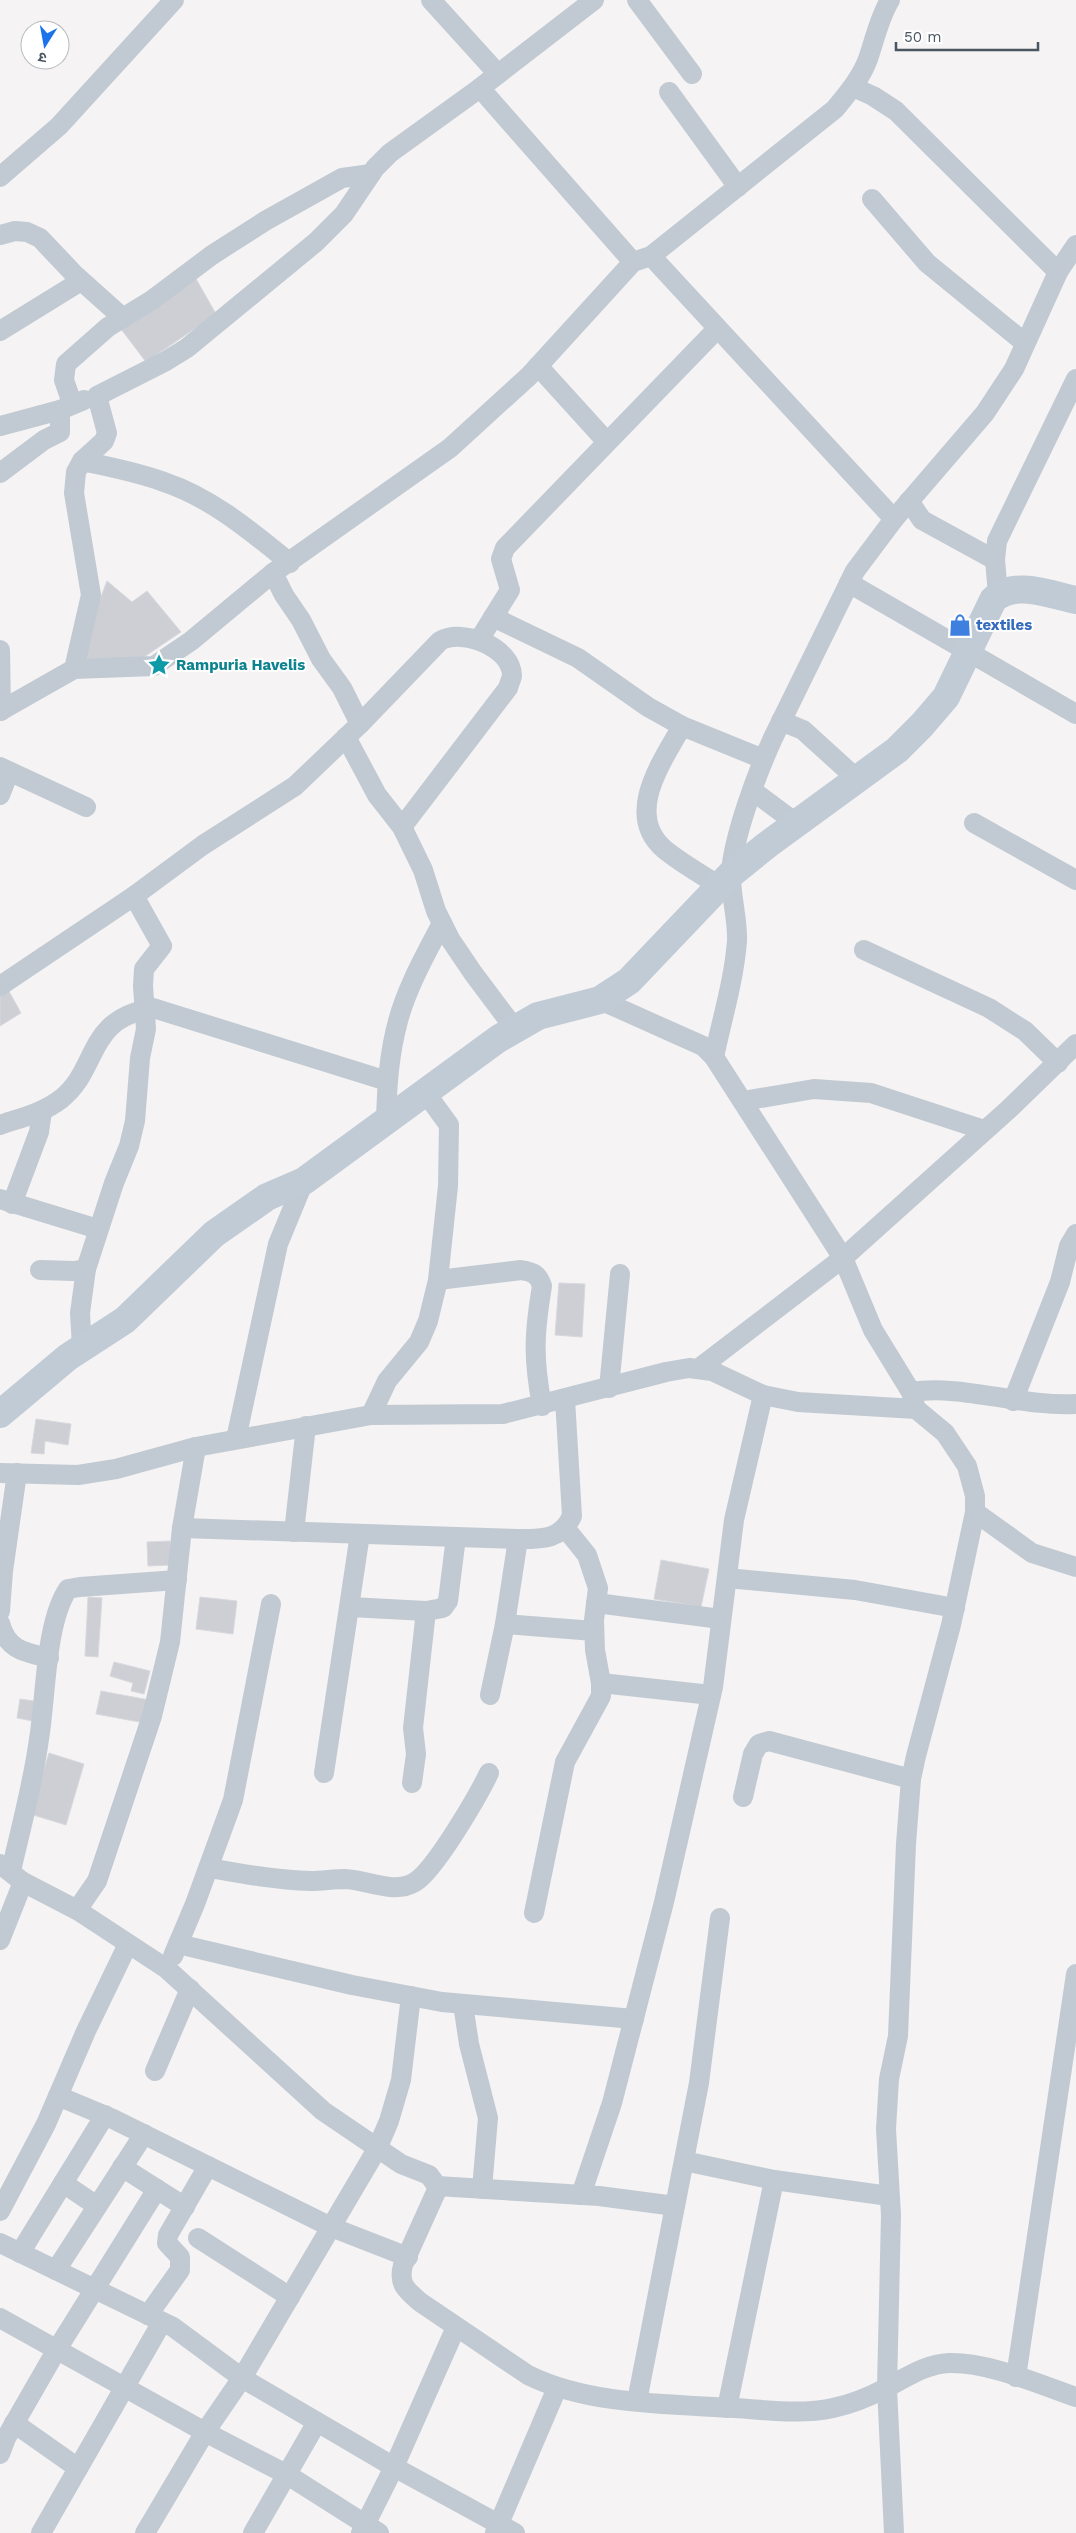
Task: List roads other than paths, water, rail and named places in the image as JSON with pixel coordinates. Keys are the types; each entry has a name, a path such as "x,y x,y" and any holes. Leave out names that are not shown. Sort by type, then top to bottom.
{"street":[{"path":"1,176 59,126 174,0"},
{"path":"431,0 498,74"},
{"path":"0,426 97,396 166,361 195,342 316,242 350,206 371,174 390,153 480,88 594,0"},
{"path":"637,0 692,74"},
{"path":"0,650 0,711 74,669 154,666 191,641 282,568 450,448 506,399 642,259 738,187 836,109 853,87 867,61 883,11 890,0"},
{"path":"853,87 873,96 896,111 1058,272"},
{"path":"480,88 642,259 717,329 894,519"},
{"path":"669,92 738,187"},
{"path":"0,473 44,440 60,432 66,406 64,380 66,364 108,327 152,300 212,255 313,193 342,178 371,174"},
{"path":"872,199 927,263 1026,343"},
{"path":"0,236 15,231 27,232 40,238 81,281 123,318"},
{"path":"714,1057 737,940 725,880 763,759 855,571 894,519 985,413 1014,369 1058,272 1074,251"},
{"path":"0,331 81,281"},
{"path":"479,640 510,590 501,559 505,548 717,329"},
{"path":"538,366 607,442"},
{"path":"998,594 995,560 997,541 1076,379"},
{"path":"74,669 91,595 74,493 76,472 82,461 104,441 106,433 97,396"},
{"path":"82,461 157,480 180,489 231,516 282,568 284,595 301,620 321,660 342,688 353,730 377,795 402,827 423,870 442,923 473,974 515,1029"},
{"path":"909,501 922,520 995,560"},
{"path":"849,583 967,653 1076,714"},
{"path":"0,1414 82,1347 125,1320 214,1234 267,1197 304,1181 386,1120 515,1029 538,1016 600,1000 629,981 725,880 796,824 896,750 936,710 946,697 993,600 998,594 1016,589 1076,600"},
{"path":"493,617 578,658 648,707 682,726 763,759"},
{"path":"0,986 134,896 203,845 295,786 440,641 450,636 479,640 499,652 509,665 512,676 508,688 402,827"},
{"path":"780,721 803,730 857,779"},
{"path":"682,726 655,776 648,795 646,814 648,828 665,849 725,880"},
{"path":"0,795 5,769 86,807"},
{"path":"753,792 796,824"},
{"path":"974,823 1076,880"},
{"path":"82,1347 80,1314 86,1269 98,1229 129,1146 135,1121 140,1058 146,1028 143,986 144,970 162,946 134,896"},
{"path":"386,1120 387,1082 398,1020 423,961 442,923"},
{"path":"864,950 989,1008 1025,1031 1058,1063"},
{"path":"600,1000 703,1046 714,1057 843,1258 873,1330 913,1400 945,1433 967,1466 975,1496 975,1512 955,1608 912,1779 906,1844 898,2036 890,2079 886,2129 891,2295 887,2388 894,2533"},
{"path":"0,1125 42,1111 60,1099 74,1086 106,1030 116,1020 152,1008 167,1010 387,1082"},
{"path":"698,1369 843,1258 1058,1063 1076,1044"},
{"path":"743,1101 814,1089 871,1093 984,1130"},
{"path":"371,1414 387,1381 419,1342 428,1321 438,1280 448,1186 449,1125 425,1092"},
{"path":"42,1111 40,1132 6,1202 98,1229"},
{"path":"236,1439 278,1244 304,1181"},
{"path":"1013,1401 1068,1284 1064,1262 1076,1234"},
{"path":"40,1270 74,1271 86,1269"},
{"path":"438,1280 521,1270 534,1272 540,1278 542,1286 534,1344 536,1372 542,1406"},
{"path":"609,1388 620,1274"},
{"path":"0,1611 9,1473 78,1475 116,1469 196,1447 371,1414 503,1414 542,1406 666,1372 689,1368 712,1371 763,1395 798,1402 913,1400 927,1389 946,1390 1013,1401 1058,1405 1076,1404"},
{"path":"581,2195 612,2103 634,2019 664,1902 711,1696 734,1520 763,1395"},
{"path":"182,1528 518,1539 553,1536 566,1529 572,1516 565,1399"},
{"path":"294,1532 306,1426"},
{"path":"78,1910 98,1881 152,1716 170,1642 182,1528 196,1447"},
{"path":"975,1512 1032,1553 1076,1567"},
{"path":"534,1913 565,1762 601,1696 601,1683 594,1650 598,1588 595,1573 580,1544 566,1529"},
{"path":"324,1773 360,1534"},
{"path":"350,1607 426,1611 444,1608 448,1602 456,1537"},
{"path":"490,1695 505,1624 518,1539"},
{"path":"727,1578 855,1590 955,1608"},
{"path":"0,1940 11,1872 34,1773 49,1658 56,1615 61,1599 68,1589 177,1580"},
{"path":"596,1603 721,1619"},
{"path":"167,1969 209,1868 233,1800 271,1604"},
{"path":"412,1783 416,1754 413,1728 426,1611"},
{"path":"505,1624 594,1631"},
{"path":"1,1631 14,1646 27,1653 49,1658"},
{"path":"601,1683 711,1696"},
{"path":"743,1797 753,1754 759,1744 769,1741 912,1779"},
{"path":"209,1868 268,1878 311,1881 345,1879 400,1888 415,1883 434,1863 480,1792 489,1773"},
{"path":"11,1872 78,1910 167,1969 323,2111 401,2164 429,2176 437,2186 581,2195 675,2206"},
{"path":"637,2401 699,2083 720,1918"},
{"path":"3,2199 58,2096 86,2031 128,1944"},
{"path":"178,1944 352,1985 412,1996 463,2004 634,2019"},
{"path":"1016,2377 1076,1974"},
{"path":"154,2071 190,1989"},
{"path":"145,2533 205,2432 242,2378 377,2149 389,2121 401,2080 412,1996"},
{"path":"463,2004 469,2044 488,2118 482,2189"},
{"path":"58,2096 105,2115 331,2227 408,2257"},
{"path":"20,2253 105,2115"},
{"path":"56,2270 144,2134"},
{"path":"684,2161 774,2180 888,2196"},
{"path":"41,2533 126,2387 155,2318 180,2270 180,2257 167,2243 168,2236 208,2166"},
{"path":"122,2167 185,2207"},
{"path":"727,2408 774,2180"},
{"path":"63,2183 97,2206"},
{"path":"437,2186 400,2277 404,2288 456,2327 528,2376 557,2388 637,2401 807,2412 859,2400 887,2388 916,2371 948,2363 998,2370 1076,2397"},
{"path":"0,2454 14,2423 56,2351 157,2189"},
{"path":"198,2238 290,2297"},
{"path":"0,2243 173,2327 242,2378 503,2530 557,2388"},
{"path":"0,2318 56,2351 286,2474 368,2531 456,2327"},
{"path":"253,2533 317,2422"},
{"path":"14,2423 78,2468"}],"place":[{"name":"textiles","path":"960,625"},
{"name":"Rampuria Havelis","path":"159,665"}]}
